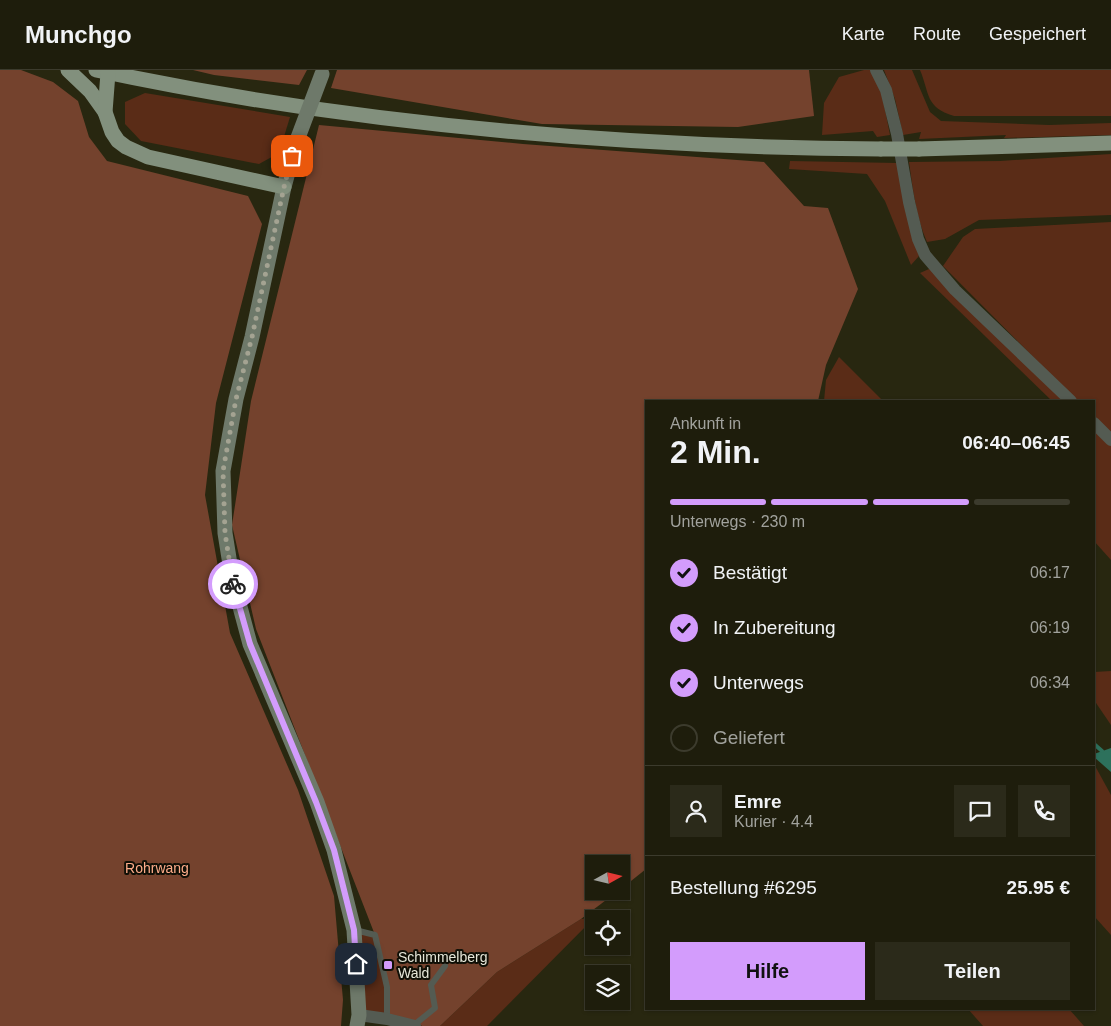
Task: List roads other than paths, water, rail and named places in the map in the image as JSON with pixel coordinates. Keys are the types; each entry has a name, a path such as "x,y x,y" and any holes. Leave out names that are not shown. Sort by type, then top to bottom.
{"main road":[{"path":"68,70 90,91 105,112"},
{"path":"284,187 135,153 118,141 112,132 105,112 102,71 253,99 509,132 666,143 803,148 919,149 1111,143"}],"street":[{"path":"876,70 886,90 909,202 918,239 925,256 955,290 1070,400"},
{"path":"323,72 296,143 284,187 252,337 236,399 223,471 225,533 232,578 250,644 334,850 354,930 358,1020 387,1019 414,1025"},
{"path":"1095,424 1111,440"}],"lane":[{"path":"354,930 375,936 387,987 387,1019"},
{"path":"414,1025 435,1008 431,985 445,966"}],"waterway":[{"path":"1095,745 1102,751"}],"place":[{"name":"Schimmelberg Wald","path":"388,965"}],"park label":[{"name":"Rohrwang","path":"157,868"}]}
